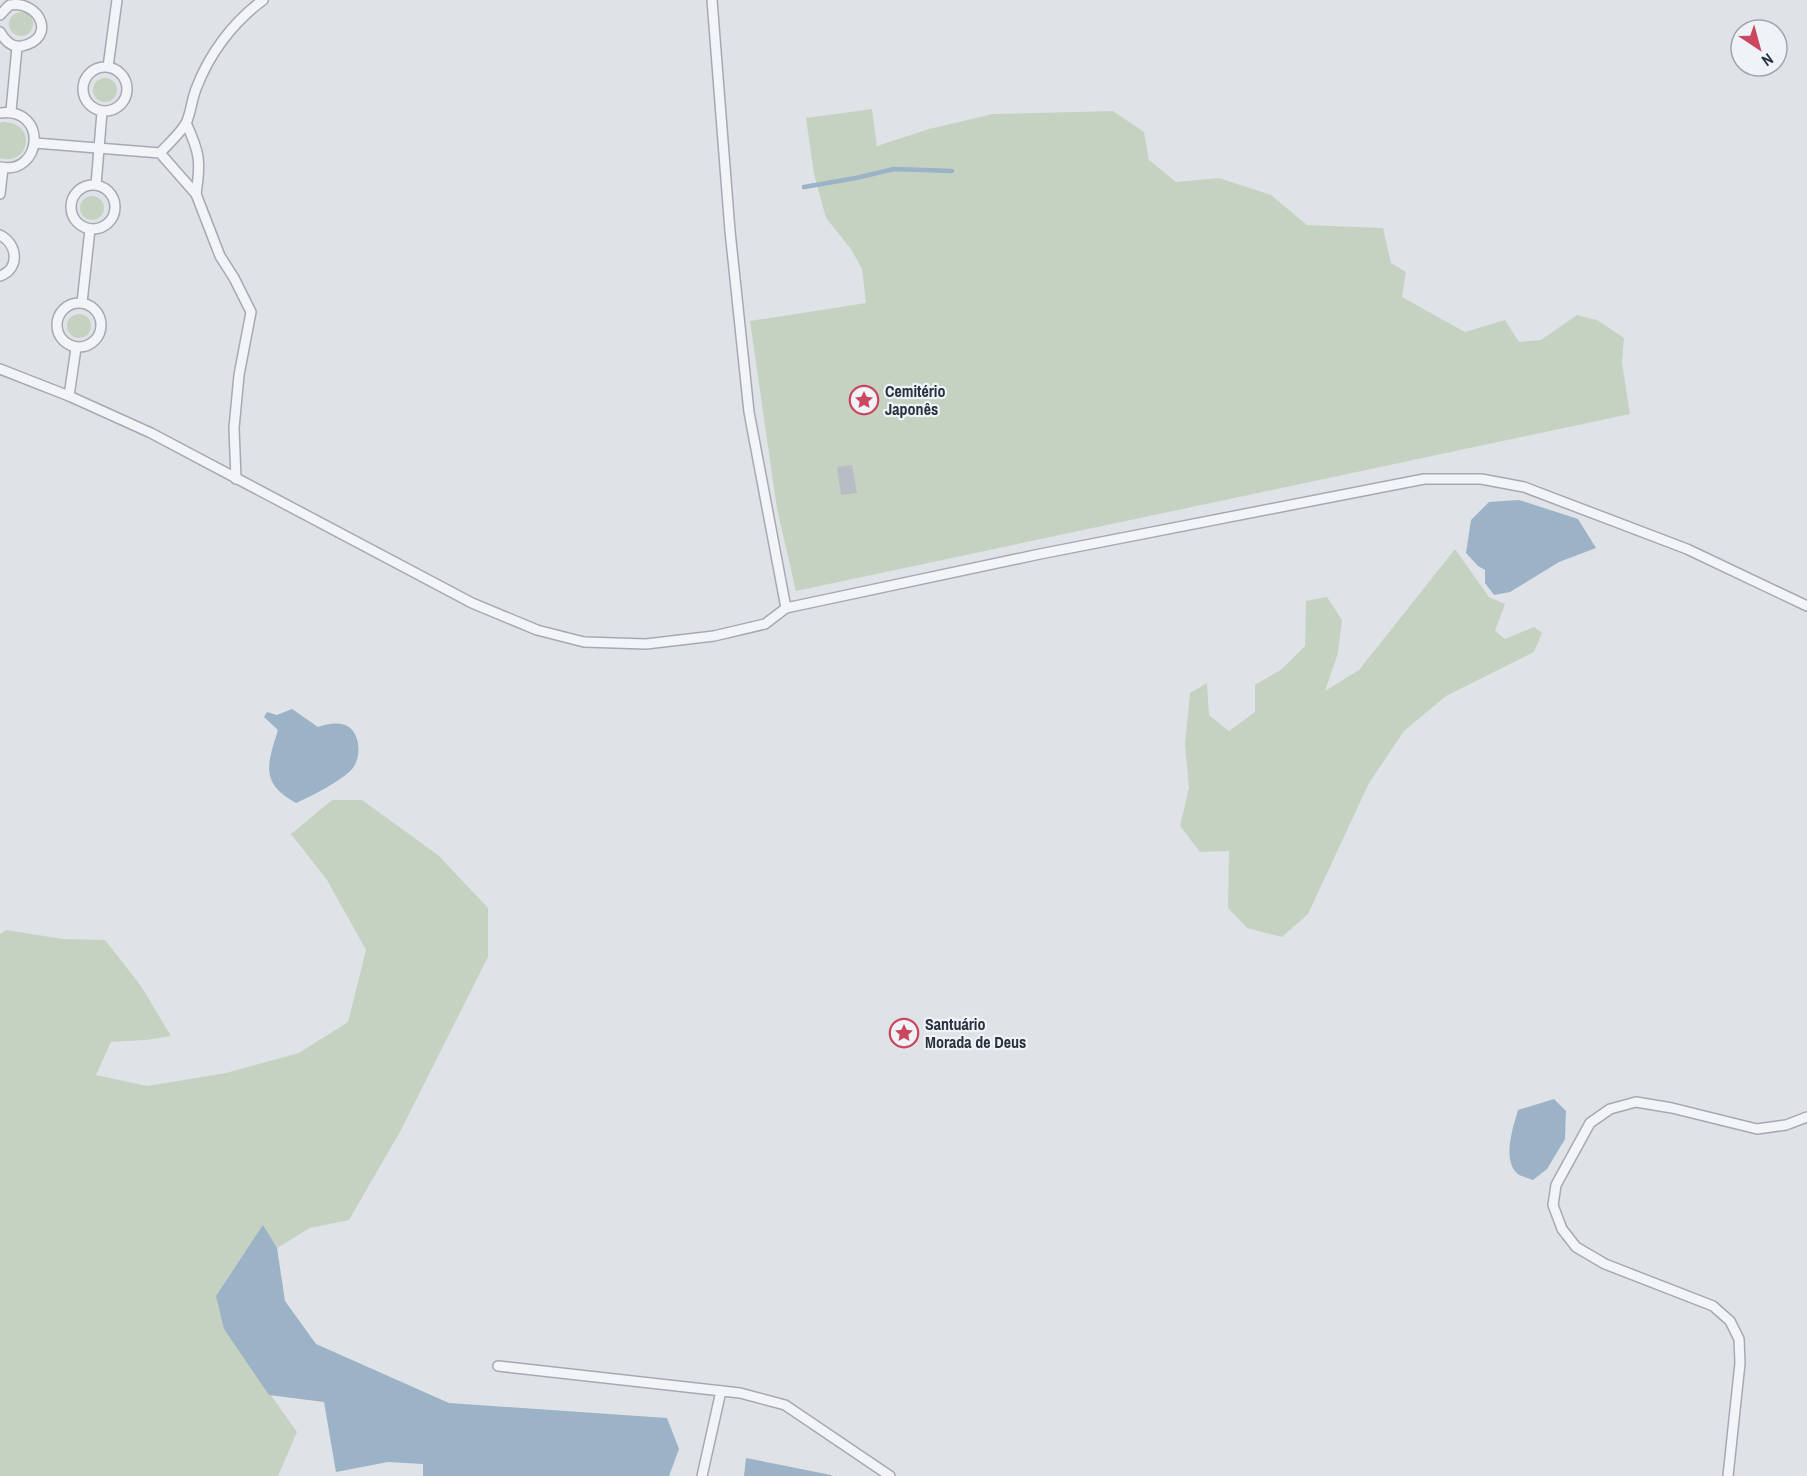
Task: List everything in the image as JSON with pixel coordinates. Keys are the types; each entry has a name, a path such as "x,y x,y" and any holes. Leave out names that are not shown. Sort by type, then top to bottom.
{"lane":[{"path":"108,67 117,0"},
{"path":"160,153 186,123 195,90 209,60 229,32 263,0"},
{"path":"712,0 730,231 749,412 786,608"},
{"path":"0,15 10,5 23,1 36,8 42,20 41,34 31,44 17,47 5,41 0,32"},
{"path":"10,111 17,47"},
{"path":"108,67 120,73 127,85 125,99 116,109 102,112 89,106 83,94 84,80 94,70 108,67"},
{"path":"0,113 10,111 24,117 33,129 35,144 29,157 17,166 2,167 0,194"},
{"path":"96,185 102,112"},
{"path":"186,123 197,146 200,166 196,194"},
{"path":"35,144 160,153 196,194 220,256 251,312 239,375 235,418 236,478"},
{"path":"96,185 108,190 115,203 113,216 104,227 90,229 77,224 71,211 72,197 82,188 96,185"},
{"path":"82,303 90,229"},
{"path":"0,236 8,239 15,251 13,265 3,276 0,276"},
{"path":"82,303 95,309 101,321 99,335 90,345 76,348 64,342 57,330 59,316 68,306 82,303"},
{"path":"69,396 76,348"},
{"path":"0,369 69,396 151,433 472,603 537,630 584,642 646,644 714,636 765,624 786,608 1052,552 1424,479 1481,479 1524,487 1687,549 1807,606"},
{"path":"1728,1476 1740,1363 1739,1340 1730,1321 1713,1306 1605,1264 1576,1247 1562,1229 1553,1206 1556,1185 1590,1123 1610,1109 1636,1102 1672,1108 1757,1129 1786,1125 1807,1117"},
{"path":"498,1366 740,1393 785,1406 891,1476"},
{"path":"702,1476 721,1391"}],"green space":[{"path":"21,12 26,13 32,19 32,29 26,35 21,36 16,35 10,29 9,24 10,19 16,13"},
{"path":"105,78 110,79 116,85 116,95 110,101 105,102 100,101 94,95 93,90 94,85 100,79"},
{"path":"872,109 877,146 929,129 993,114 1113,111 1144,132 1149,160 1176,182 1219,178 1271,195 1307,225 1383,228 1391,263 1406,272 1402,297 1465,332 1505,320 1519,342 1541,340 1577,315 1597,320 1624,338 1622,363 1630,414 796,591 777,509 750,321 866,303 862,269 851,249 826,218 814,174 806,118"},
{"path":"0,123 14,124 25,136 26,143 23,151 10,159 0,158"},
{"path":"92,196 97,197 103,203 103,213 97,219 92,220 87,219 81,213 80,208 81,203 87,197"},
{"path":"79,314 84,315 90,321 90,331 84,337 79,338 74,337 68,331 67,326 68,321 74,315"},
{"path":"1455,549 1489,597 1505,604 1495,631 1505,639 1534,627 1542,633 1534,652 1446,696 1404,731 1369,783 1308,914 1282,937 1247,928 1228,908 1229,851 1200,852 1180,826 1189,788 1185,744 1190,693 1207,683 1209,715 1229,731 1255,712 1255,685 1282,669 1305,646 1306,601 1327,597 1342,620 1338,653 1325,691 1359,670"},
{"path":"332,800 362,800 438,855 488,908 488,957 401,1130 349,1220 310,1228 277,1248 263,1226 224,1329 297,1432 278,1476 0,1476 0,934 6,930 63,939 105,940 141,986 171,1036 111,1042 96,1075 147,1086 226,1073 299,1053 348,1022 366,950 327,880 291,834"}],"water":[{"path":"1519,500 1578,519 1596,548 1559,562 1510,592 1494,595 1485,583 1485,570 1466,553 1471,520 1489,502"},
{"path":"292,709 318,727 332,724 345,725 354,733 358,745 355,764 348,773 326,788 296,803 276,788 269,772 271,753 278,730 264,717 267,712 277,715"},
{"path":"1554,1099 1566,1111 1565,1139 1547,1169 1533,1180 1519,1175 1514,1169 1509,1153 1518,1110"},
{"path":"263,1225 277,1248 285,1301 316,1344 449,1403 667,1418 679,1449 669,1476 423,1476 423,1464 388,1462 336,1472 324,1402 269,1395 224,1329 216,1296"},
{"path":"746,1458 831,1475 833,1476 744,1476"}],"building":[{"path":"852,465 857,493 841,495 837,467"}],"waterway":[{"path":"804,187 894,169 952,171"}],"place":[{"name":"Cemitério Japonês","path":"864,400"},
{"name":"Santuário Morada de Deus","path":"904,1033"}]}
